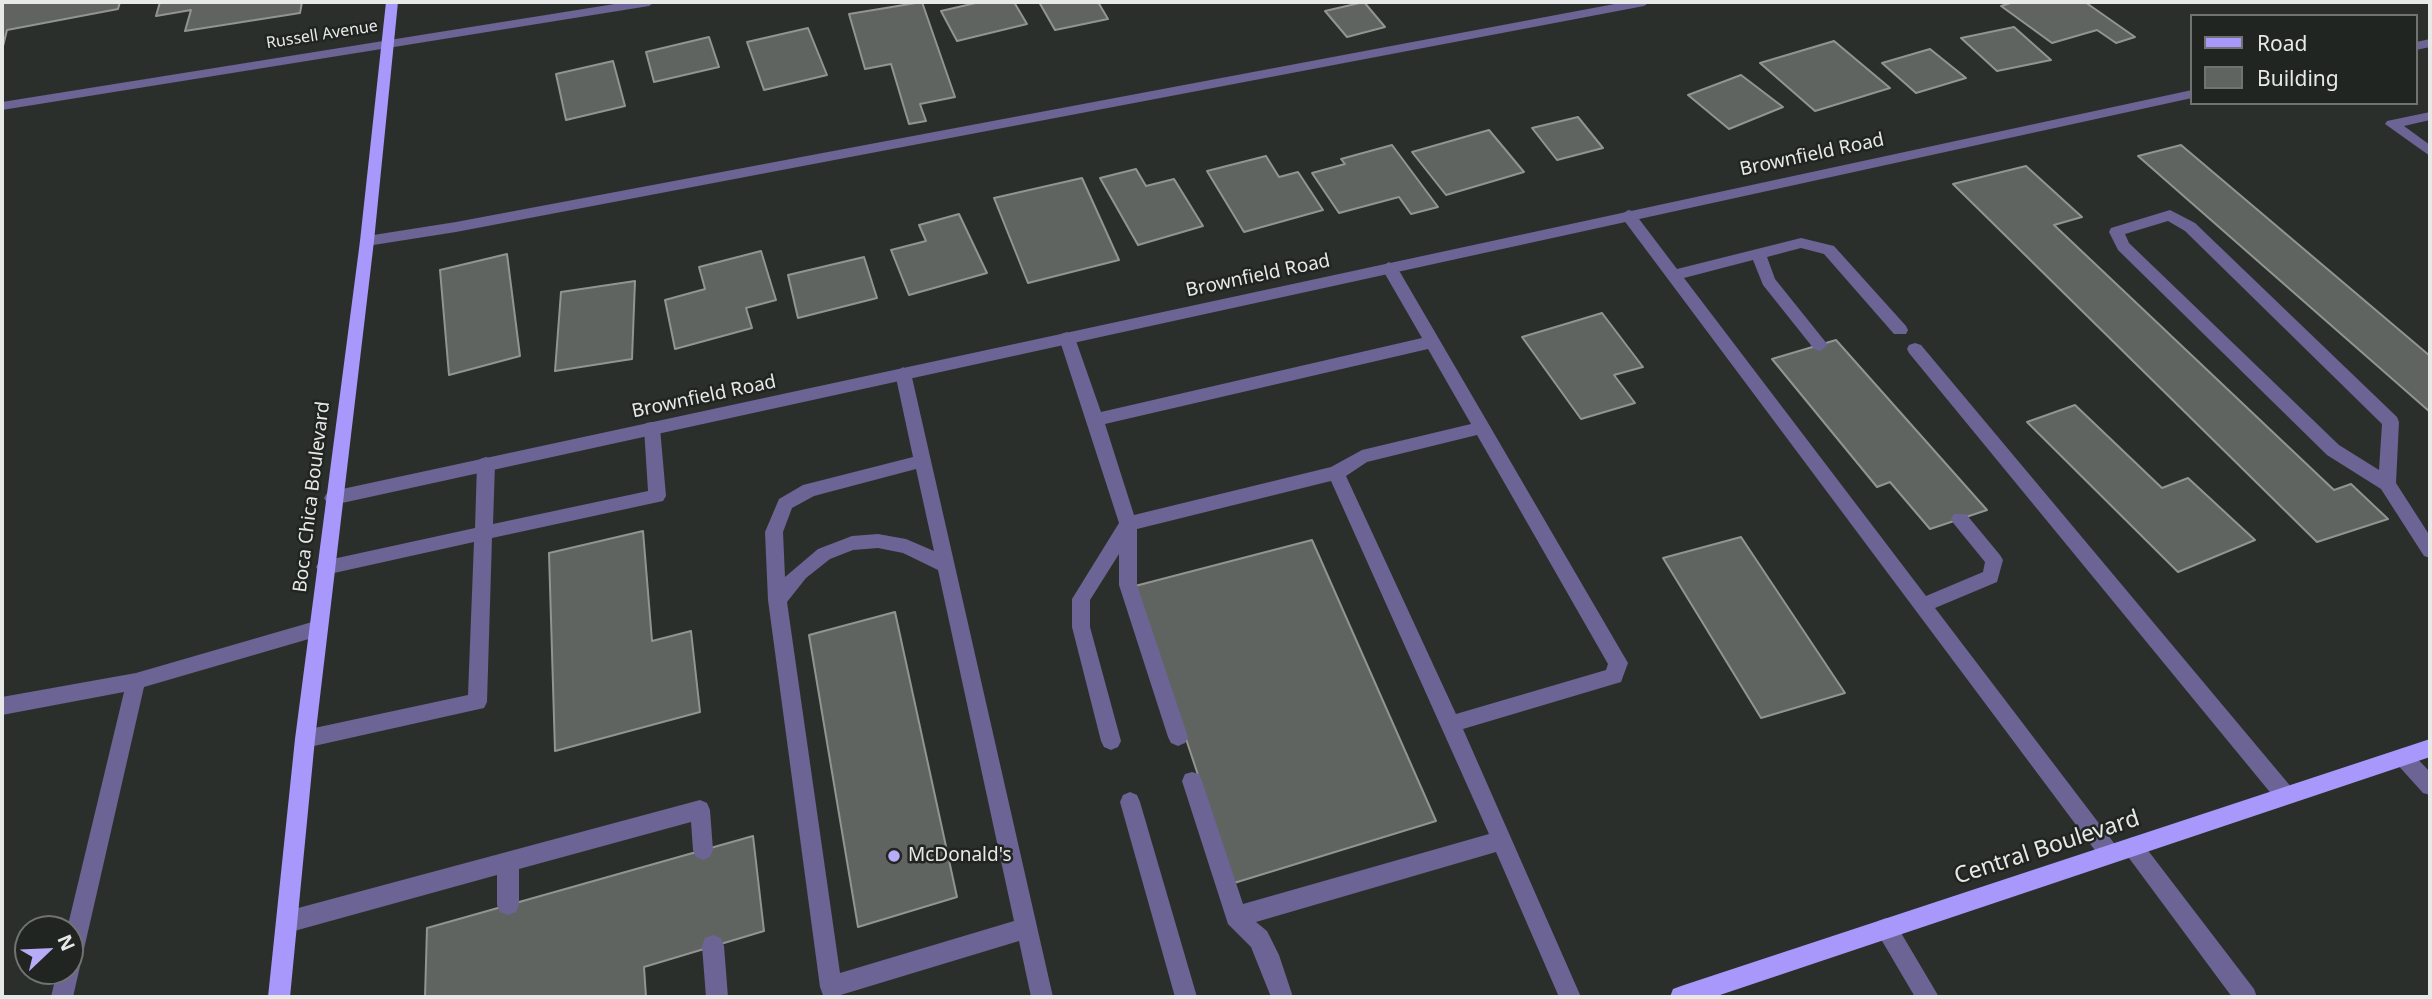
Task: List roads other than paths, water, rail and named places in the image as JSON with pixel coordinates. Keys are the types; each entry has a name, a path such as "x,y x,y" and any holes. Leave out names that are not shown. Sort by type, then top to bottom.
{"main road":[{"name":"Boca Chica Boulevard","path":"279,997 325,567 367,241 392,2"},
{"name":"Central Boulevard","path":"1681,997 2430,748"}],"street":[{"name":"Russell Avenue","path":"2,106 649,2"},
{"path":"367,241 470,225 1644,2"},
{"name":"Brownfield Road","path":"333,498 2190,94"},
{"path":"2430,116 2392,124 2430,152"},
{"path":"1628,215 2110,854"},
{"path":"2387,484 2390,422 2190,227 2170,215 2116,232 2123,246 2333,450 2387,484 2430,551"},
{"path":"1674,275 1801,243 1829,250 1900,330"},
{"path":"1759,254 1768,281 1820,345"},
{"path":"1389,267 1618,663 1614,676 1451,724"},
{"path":"1067,338 1128,524 1128,585 1178,737"},
{"path":"1095,420 1432,342"},
{"path":"1915,348 2285,795"},
{"path":"903,373 1042,997"},
{"path":"1111,741 1081,627 1081,598 1128,524 1336,473 1362,457 1483,427"},
{"path":"325,567 657,496 652,428"},
{"path":"922,461 809,491 785,504 774,532 778,600 831,987 1027,928"},
{"path":"306,739 477,702 486,464"},
{"path":"1336,473 1451,724 1570,997"},
{"path":"1923,605 1991,577 1994,561 1960,519"},
{"path":"778,600 800,573 824,554 852,543 878,541 906,546 947,566"},
{"path":"2,705 136,681 319,628"},
{"path":"81,915 136,681"},
{"path":"2403,757 2430,786"},
{"path":"1192,781 1236,917 1259,939 1271,963 1282,997"},
{"path":"1130,802 1186,997"},
{"path":"287,922 700,810 704,850"},
{"path":"1236,917 1502,840"},
{"path":"2133,847 2246,997"},
{"path":"508,863 508,905"},
{"path":"1886,929 1928,997"},
{"path":"713,946 717,997"}],"place":[{"name":"McDonald's","path":"894,856"}]}
